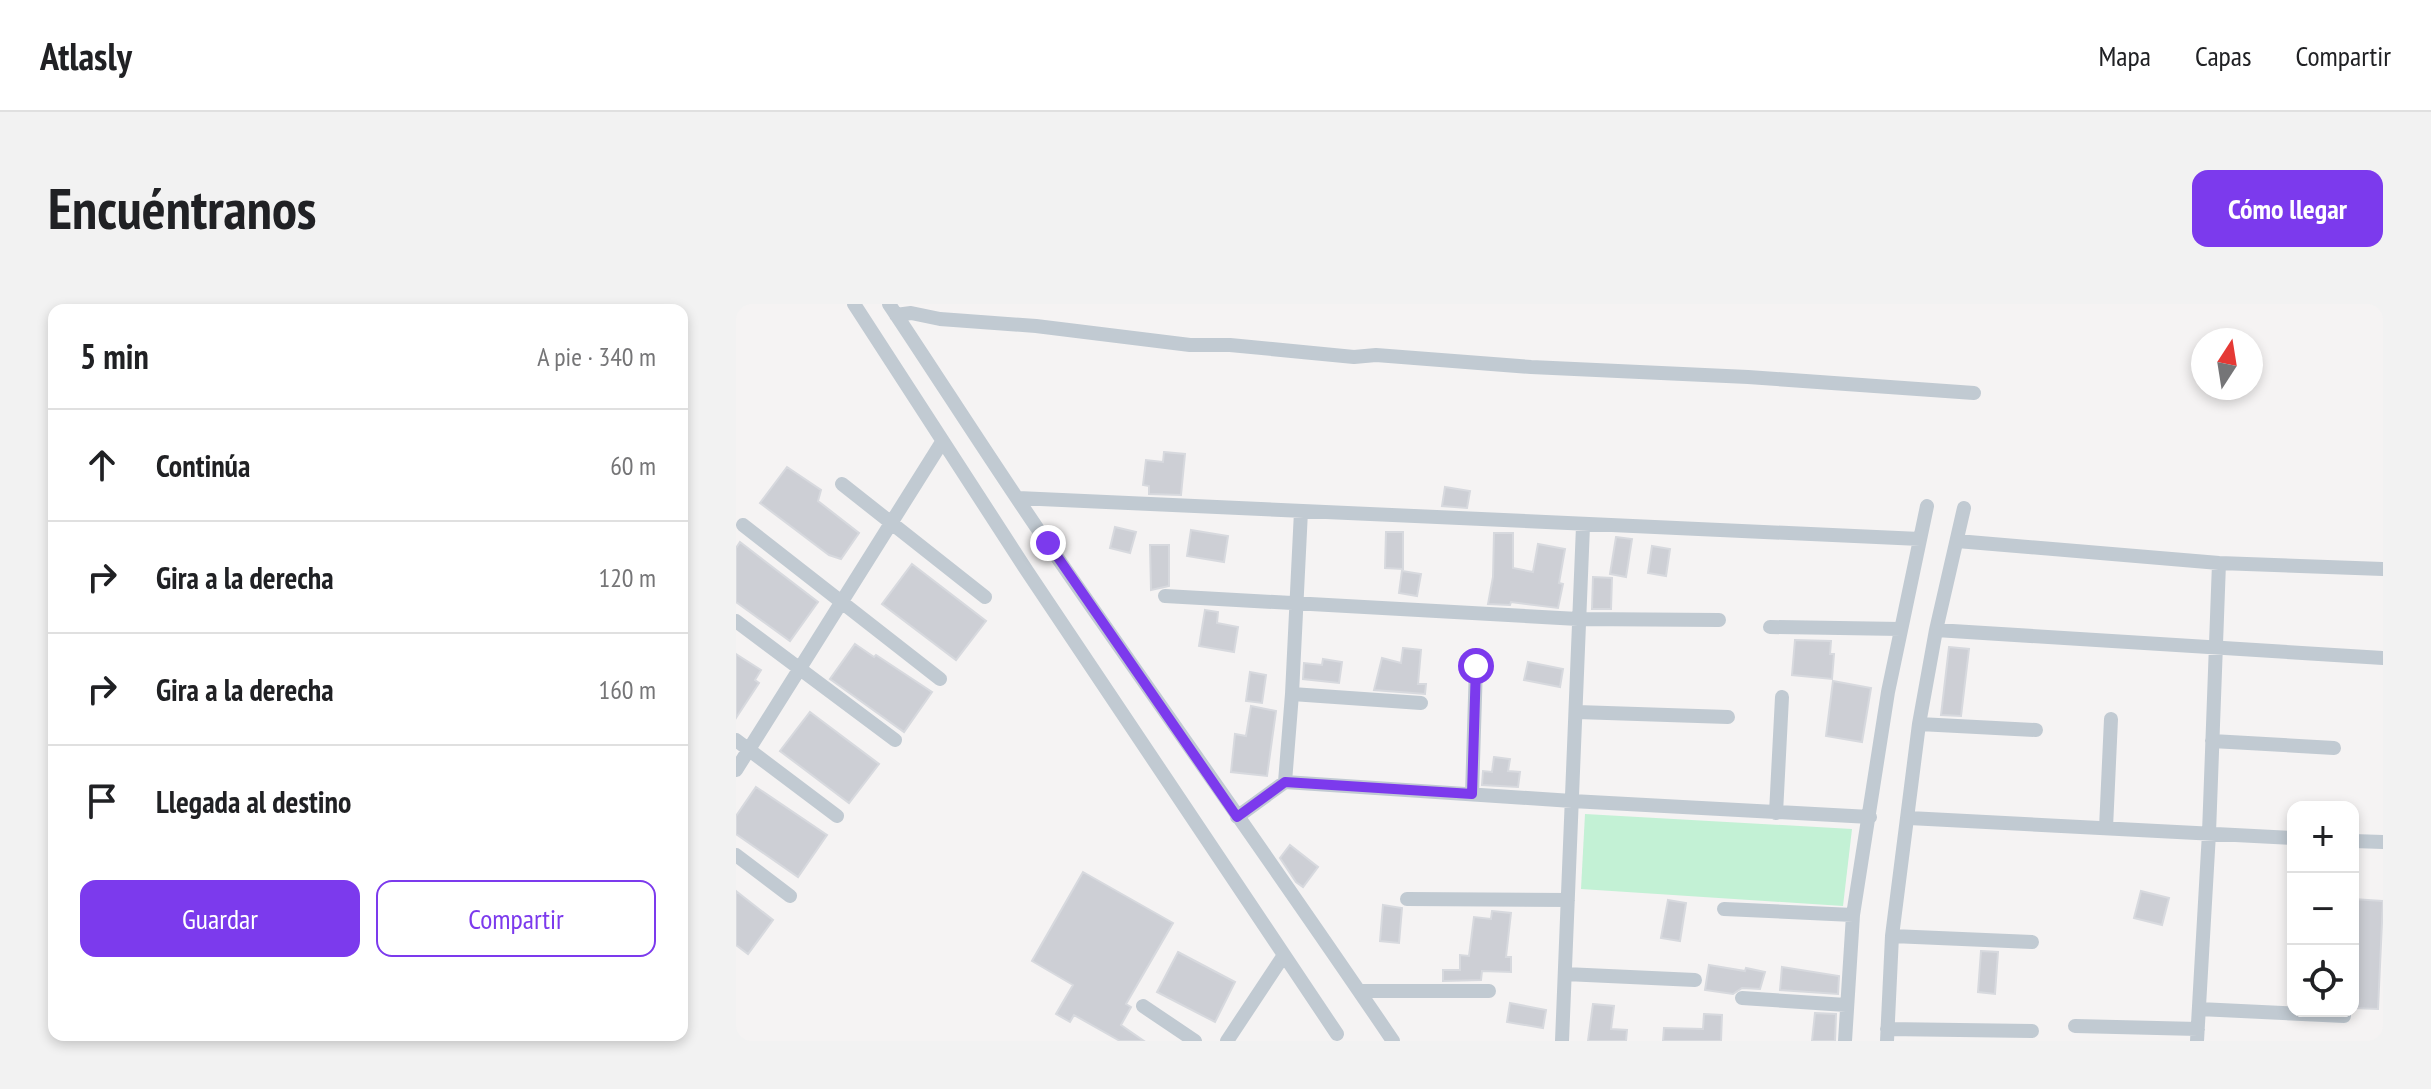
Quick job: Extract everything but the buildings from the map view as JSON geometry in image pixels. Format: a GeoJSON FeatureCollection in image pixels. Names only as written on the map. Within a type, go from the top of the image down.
{"type":"FeatureCollection","features":[{"type":"Feature","properties":{"kind":"street"},"geometry":{"type":"LineString","coordinates":[[854,304],[942,442],[1337,1034]]}},
{"type":"Feature","properties":{"kind":"street"},"geometry":{"type":"LineString","coordinates":[[893,309],[940,319],[1036,326],[1190,345],[1230,345],[1354,357],[1376,355],[1974,393]]}},
{"type":"Feature","properties":{"kind":"street"},"geometry":{"type":"LineString","coordinates":[[893,309],[1018,498],[1393,1041]]}},
{"type":"Feature","properties":{"kind":"street"},"geometry":{"type":"LineString","coordinates":[[736,770],[942,442]]}},
{"type":"Feature","properties":{"kind":"street"},"geometry":{"type":"LineString","coordinates":[[842,484],[985,597]]}},
{"type":"Feature","properties":{"kind":"street"},"geometry":{"type":"LineString","coordinates":[[1018,498],[1920,539]]}},
{"type":"Feature","properties":{"kind":"street"},"geometry":{"type":"LineString","coordinates":[[1845,1041],[1853,915],[1888,692],[1927,506]]}},
{"type":"Feature","properties":{"kind":"street"},"geometry":{"type":"LineString","coordinates":[[1964,508],[1936,630],[1919,724],[1892,936],[1887,1035],[2032,1031]]}},
{"type":"Feature","properties":{"kind":"street"},"geometry":{"type":"LineString","coordinates":[[1285,782],[1301,511]]}},
{"type":"Feature","properties":{"kind":"street"},"geometry":{"type":"LineString","coordinates":[[743,525],[940,679]]}},
{"type":"Feature","properties":{"kind":"street"},"geometry":{"type":"LineString","coordinates":[[1562,1041],[1583,526]]}},
{"type":"Feature","properties":{"kind":"street"},"geometry":{"type":"LineString","coordinates":[[1957,541],[2219,563],[2383,569]]}},
{"type":"Feature","properties":{"kind":"street"},"geometry":{"type":"LineString","coordinates":[[2075,1026],[2197,1035],[2209,833],[2219,563]]}},
{"type":"Feature","properties":{"kind":"street"},"geometry":{"type":"LineString","coordinates":[[1165,596],[1578,619],[1719,620]]}},
{"type":"Feature","properties":{"kind":"street"},"geometry":{"type":"LineString","coordinates":[[736,621],[895,740]]}},
{"type":"Feature","properties":{"kind":"street"},"geometry":{"type":"LineString","coordinates":[[1770,627],[1901,629]]}},
{"type":"Feature","properties":{"kind":"street"},"geometry":{"type":"LineString","coordinates":[[1936,630],[2383,658]]}},
{"type":"Feature","properties":{"kind":"street"},"geometry":{"type":"LineString","coordinates":[[1472,794],[1476,666]]}},
{"type":"Feature","properties":{"kind":"street"},"geometry":{"type":"LineString","coordinates":[[1292,694],[1421,703]]}},
{"type":"Feature","properties":{"kind":"street"},"geometry":{"type":"LineString","coordinates":[[1776,813],[1782,697]]}},
{"type":"Feature","properties":{"kind":"street"},"geometry":{"type":"LineString","coordinates":[[1577,712],[1728,717]]}},
{"type":"Feature","properties":{"kind":"street"},"geometry":{"type":"LineString","coordinates":[[2106,828],[2111,719]]}},
{"type":"Feature","properties":{"kind":"street"},"geometry":{"type":"LineString","coordinates":[[1919,724],[2036,730]]}},
{"type":"Feature","properties":{"kind":"street"},"geometry":{"type":"LineString","coordinates":[[736,740],[837,816]]}},
{"type":"Feature","properties":{"kind":"street"},"geometry":{"type":"LineString","coordinates":[[2212,741],[2334,748]]}},
{"type":"Feature","properties":{"kind":"street"},"geometry":{"type":"LineString","coordinates":[[1237,817],[1285,782],[1870,817]]}},
{"type":"Feature","properties":{"kind":"street"},"geometry":{"type":"LineString","coordinates":[[1909,818],[2287,838]]}},
{"type":"Feature","properties":{"kind":"street"},"geometry":{"type":"LineString","coordinates":[[2359,841],[2383,842]]}},
{"type":"Feature","properties":{"kind":"street"},"geometry":{"type":"LineString","coordinates":[[736,855],[790,896]]}},
{"type":"Feature","properties":{"kind":"street"},"geometry":{"type":"LineString","coordinates":[[1407,899],[1568,900]]}},
{"type":"Feature","properties":{"kind":"street"},"geometry":{"type":"LineString","coordinates":[[1724,909],[1853,915]]}},
{"type":"Feature","properties":{"kind":"street"},"geometry":{"type":"LineString","coordinates":[[1892,936],[2032,942]]}},
{"type":"Feature","properties":{"kind":"street"},"geometry":{"type":"LineString","coordinates":[[1227,1041],[1284,955]]}},
{"type":"Feature","properties":{"kind":"street"},"geometry":{"type":"LineString","coordinates":[[1565,974],[1695,980]]}},
{"type":"Feature","properties":{"kind":"street"},"geometry":{"type":"LineString","coordinates":[[1359,991],[1489,991]]}},
{"type":"Feature","properties":{"kind":"street"},"geometry":{"type":"LineString","coordinates":[[1742,998],[1846,1005]]}},
{"type":"Feature","properties":{"kind":"street"},"geometry":{"type":"LineString","coordinates":[[1143,1006],[1195,1041]]}},
{"type":"Feature","properties":{"kind":"street"},"geometry":{"type":"LineString","coordinates":[[2199,1009],[2287,1013]]}},
{"type":"Feature","properties":{"kind":"green space"},"geometry":{"type":"Polygon","coordinates":[[[1585,814],[1852,829],[1843,906],[1581,889],[1585,814]]]}},
{"type":"Feature","properties":{"kind":"route"},"geometry":{"type":"LineString","coordinates":[[1048,543],[1237,817],[1285,782],[1472,794],[1476,666]]}}]}
